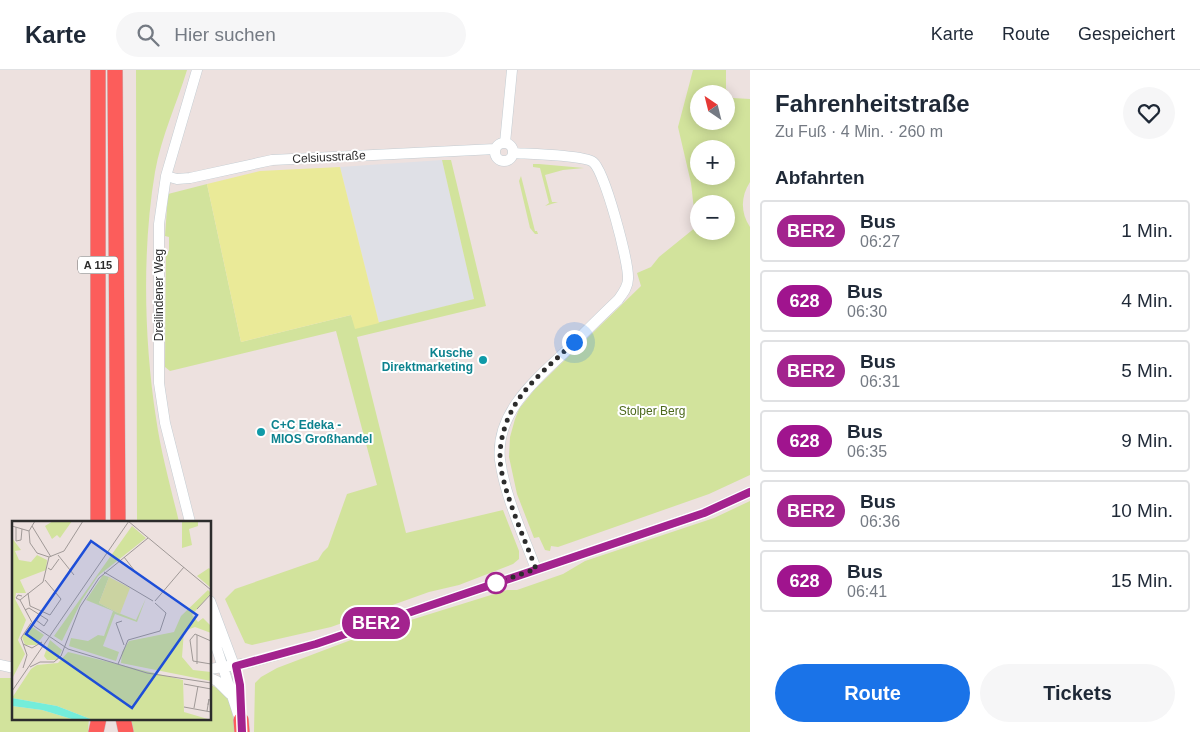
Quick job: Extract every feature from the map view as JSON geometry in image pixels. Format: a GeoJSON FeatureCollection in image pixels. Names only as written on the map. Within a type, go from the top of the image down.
{"type":"FeatureCollection","features":[{"type":"Feature","properties":{"kind":"highway","name":"A 115"},"geometry":{"type":"LineString","coordinates":[[98,70],[98,521]]}},
{"type":"Feature","properties":{"kind":"highway","name":"A 115"},"geometry":{"type":"LineString","coordinates":[[115,70],[118,521]]}},
{"type":"Feature","properties":{"kind":"highway"},"geometry":{"type":"LineString","coordinates":[[122,720],[126,732]]}},
{"type":"Feature","properties":{"kind":"street","name":"Dreilindener Weg"},"geometry":{"type":"LineString","coordinates":[[190,521],[165,423],[159,383],[159,224],[166,176],[197,70]]}},
{"type":"Feature","properties":{"kind":"street"},"geometry":{"type":"LineString","coordinates":[[505,143],[512,70]]}},
{"type":"Feature","properties":{"kind":"street"},"geometry":{"type":"LineString","coordinates":[[505,143],[512,148],[513,153],[507,160],[501,161],[495,155],[495,149],[499,144],[505,143]]}},
{"type":"Feature","properties":{"kind":"street","name":"Celsiusstraße"},"geometry":{"type":"LineString","coordinates":[[166,176],[177,179],[190,178],[272,160],[495,149]]}},
{"type":"Feature","properties":{"kind":"street"},"geometry":{"type":"LineString","coordinates":[[513,153],[585,159],[595,164],[604,182],[628,269],[627,286],[623,293],[526,389],[512,410],[507,422],[501,445],[502,466],[516,514],[536,569]]}},
{"type":"Feature","properties":{"kind":"street"},"geometry":{"type":"LineString","coordinates":[[211,669],[236,666],[316,644],[704,513],[750,492]]}},
{"type":"Feature","properties":{"kind":"street"},"geometry":{"type":"LineString","coordinates":[[211,606],[236,666],[240,685],[241,726]]}},
{"type":"Feature","properties":{"kind":"street"},"geometry":{"type":"LineString","coordinates":[[213,613],[215,638],[241,726]]}},
{"type":"Feature","properties":{"kind":"street"},"geometry":{"type":"LineString","coordinates":[[211,678],[217,681],[232,696]]}},
{"type":"Feature","properties":{"kind":"shaded area"},"geometry":{"type":"Polygon","coordinates":[[[442,160],[474,299],[379,323],[340,167],[442,160]]]}},
{"type":"Feature","properties":{"kind":"shaded area"},"geometry":{"type":"Polygon","coordinates":[[[340,167],[379,323],[355,329],[351,315],[241,342],[207,184],[260,171],[340,167]]]}},
{"type":"Feature","properties":{"kind":"green space"},"geometry":{"type":"Polygon","coordinates":[[[136,70],[187,70],[165,133],[155,172],[146,263],[147,326],[152,388],[166,470],[179,521],[137,521],[136,70]]]}},
{"type":"Feature","properties":{"kind":"green space","name":"Stolper Berg"},"geometry":{"type":"Polygon","coordinates":[[[693,70],[726,70],[726,85],[690,85],[690,130],[735,130],[735,98],[750,99],[750,182],[743,198],[743,210],[750,227],[750,475],[709,494],[558,547],[551,546],[550,551],[545,550],[539,537],[534,538],[517,494],[509,457],[510,437],[515,419],[519,409],[535,389],[641,286],[637,273],[651,267],[659,257],[690,232],[690,240],[735,240],[735,195],[692,195],[691,185],[735,185],[735,140],[690,140],[690,179],[678,127],[693,70]]]}},
{"type":"Feature","properties":{"kind":"green space"},"geometry":{"type":"Polygon","coordinates":[[[442,160],[451,160],[486,306],[357,337],[406,533],[503,510],[519,551],[519,559],[513,564],[459,585],[429,592],[331,627],[252,645],[245,643],[225,599],[235,589],[318,560],[328,547],[347,494],[377,485],[336,331],[170,371],[165,367],[166,253],[169,251],[169,237],[165,236],[168,194],[207,184],[241,342],[351,315],[356,328],[474,299],[442,160]]]}},
{"type":"Feature","properties":{"kind":"green space"},"geometry":{"type":"Polygon","coordinates":[[[533,164],[584,168],[563,170],[545,175],[552,202],[558,202],[545,206],[549,203],[540,168],[533,167],[533,164]]]}},
{"type":"Feature","properties":{"kind":"green space"},"geometry":{"type":"Polygon","coordinates":[[[521,176],[535,231],[538,234],[535,234],[530,228],[519,181],[521,176]]]}},
{"type":"Feature","properties":{"kind":"green space"},"geometry":{"type":"Polygon","coordinates":[[[750,501],[750,732],[254,732],[255,683],[261,677],[277,668],[372,632],[507,590],[517,590],[563,574],[585,561],[714,518],[750,501]]]}},
{"type":"Feature","properties":{"kind":"green space"},"geometry":{"type":"Polygon","coordinates":[[[0,678],[12,678],[12,720],[89,720],[88,732],[0,732],[0,678]]]}},
{"type":"Feature","properties":{"kind":"green space"},"geometry":{"type":"Polygon","coordinates":[[[211,685],[218,688],[227,698],[232,710],[236,732],[132,732],[131,720],[211,720],[211,685]]]}},
{"type":"Feature","properties":{"kind":"bus line","name":"BER2"},"geometry":{"type":"LineString","coordinates":[[242,732],[240,685],[236,666],[316,644],[704,513],[750,492]]}},
{"type":"Feature","properties":{"kind":"place","name":"Kusche Direktmarketing"},"geometry":{"type":"Point","coordinates":[483,360]}},
{"type":"Feature","properties":{"kind":"place","name":"C+C Edeka - MIOS Großhandel"},"geometry":{"type":"Point","coordinates":[261,432]}},
{"type":"Feature","properties":{"kind":"route"},"geometry":{"type":"LineString","coordinates":[[496,583],[536,569],[506,484],[500,458],[507,422],[512,410],[526,389],[574,342]]}}]}
